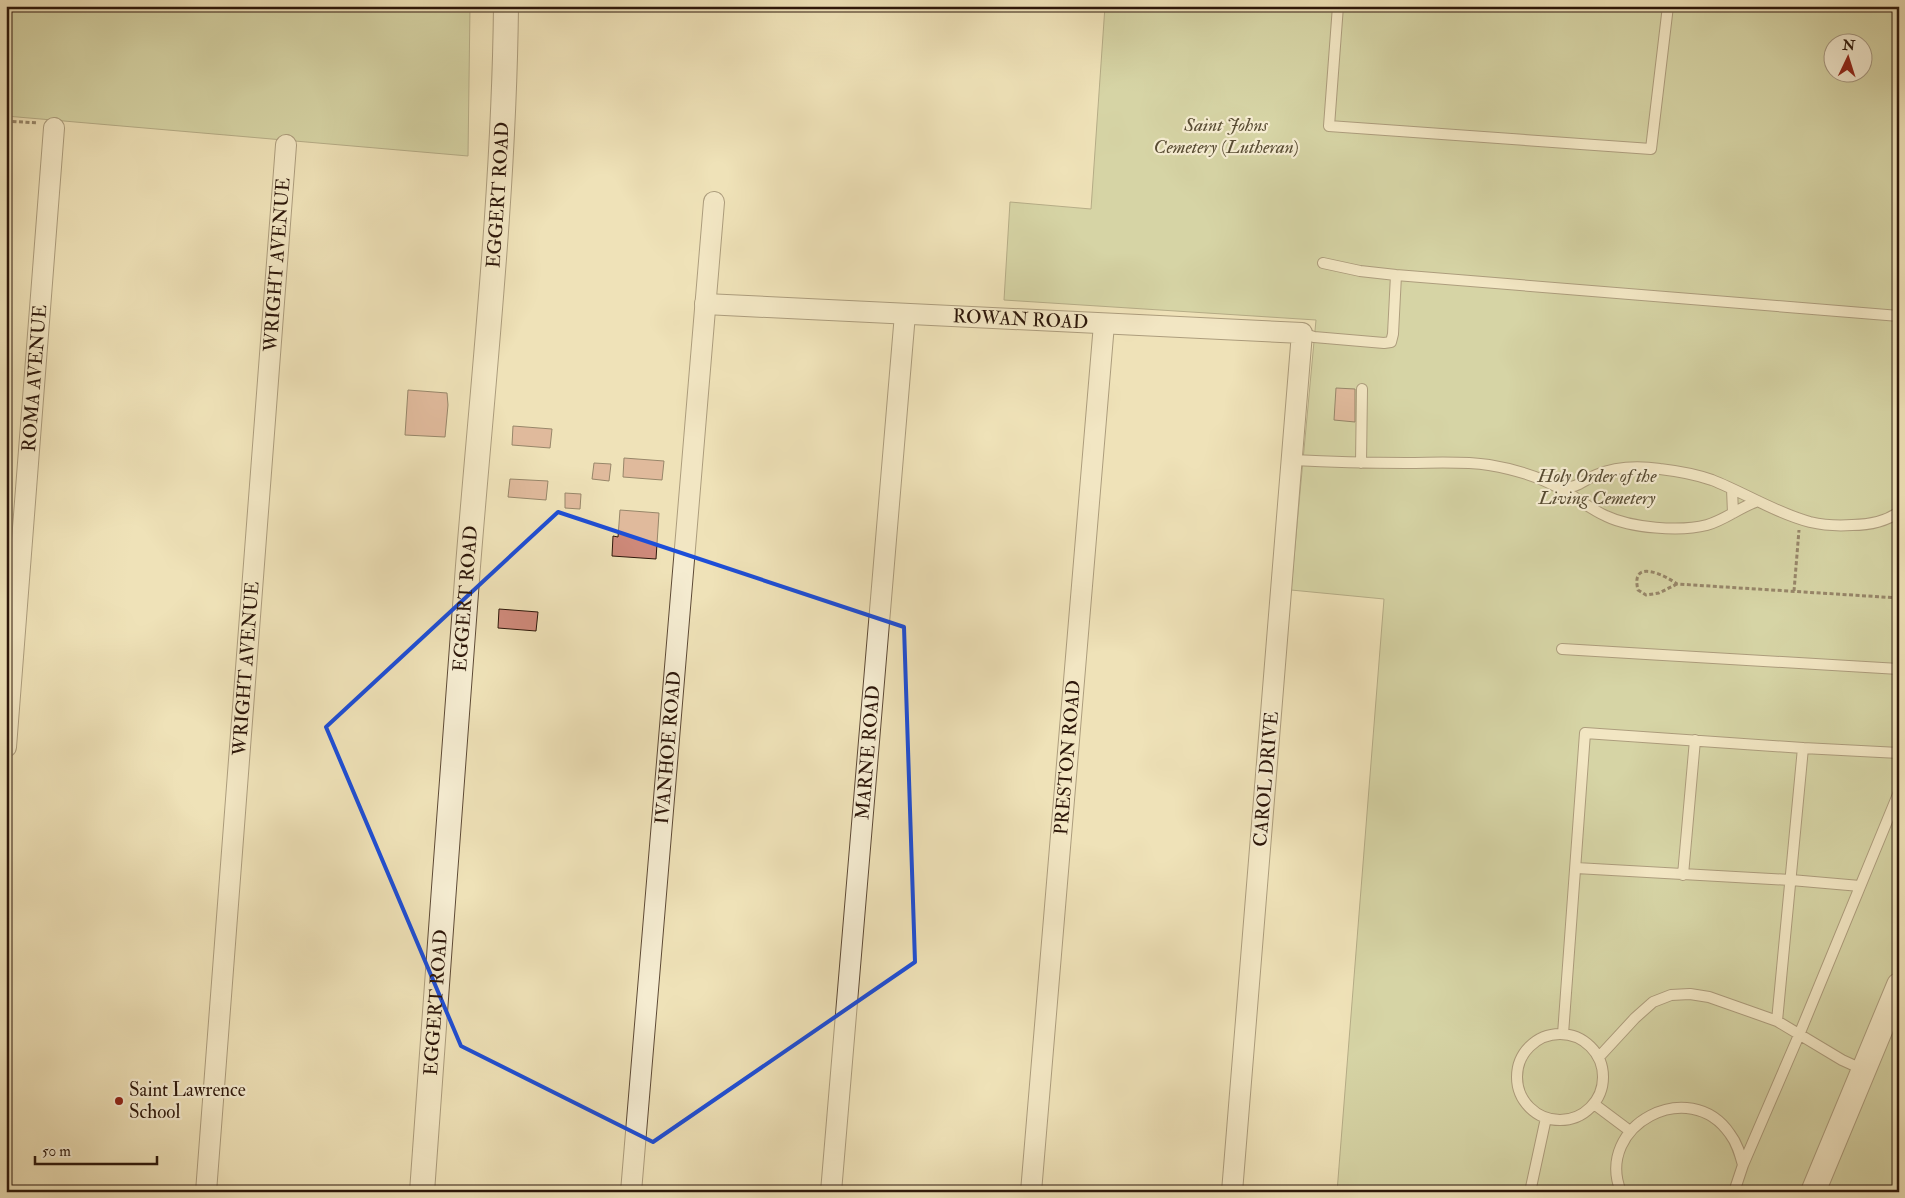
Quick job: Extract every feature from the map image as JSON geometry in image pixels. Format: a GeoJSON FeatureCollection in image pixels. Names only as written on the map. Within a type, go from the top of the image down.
{"type":"FeatureCollection","features":[{"type":"Feature","properties":{"kind":"street","name":"EGGERT ROAD"},"geometry":{"type":"LineString","coordinates":[[422,1192],[464,608],[499,190],[505,77],[506,6]]}},
{"type":"Feature","properties":{"kind":"street","name":"ROMA AVENUE"},"geometry":{"type":"LineString","coordinates":[[6,747],[54,128]]}},
{"type":"Feature","properties":{"kind":"street","name":"WRIGHT AVENUE"},"geometry":{"type":"LineString","coordinates":[[206,1192],[286,145]]}},
{"type":"Feature","properties":{"kind":"street","name":"IVANHOE ROAD"},"geometry":{"type":"LineString","coordinates":[[631,1192],[714,202]]}},
{"type":"Feature","properties":{"kind":"street","name":"ROWAN ROAD"},"geometry":{"type":"LineString","coordinates":[[705,304],[1302,333]]}},
{"type":"Feature","properties":{"kind":"street","name":"MARNE ROAD"},"geometry":{"type":"LineString","coordinates":[[831,1192],[905,314]]}},
{"type":"Feature","properties":{"kind":"street","name":"PRESTON ROAD"},"geometry":{"type":"LineString","coordinates":[[1032,1192],[1104,324]]}},
{"type":"Feature","properties":{"kind":"street","name":"CAROL DRIVE"},"geometry":{"type":"LineString","coordinates":[[1232,1192],[1302,333]]}},
{"type":"Feature","properties":{"kind":"street"},"geometry":{"type":"LineString","coordinates":[[1813,1192],[1899,985]]}},
{"type":"Feature","properties":{"kind":"lane"},"geometry":{"type":"LineString","coordinates":[[1338,6],[1328,126],[1651,149],[1668,6]]}},
{"type":"Feature","properties":{"kind":"lane"},"geometry":{"type":"LineString","coordinates":[[1323,263],[1360,271],[1396,275],[1899,316]]}},
{"type":"Feature","properties":{"kind":"lane"},"geometry":{"type":"LineString","coordinates":[[1302,333],[1314,337],[1391,342],[1396,275]]}},
{"type":"Feature","properties":{"kind":"lane"},"geometry":{"type":"LineString","coordinates":[[1361,463],[1362,390]]}},
{"type":"Feature","properties":{"kind":"lane"},"geometry":{"type":"LineString","coordinates":[[1292,460],[1361,463],[1482,464],[1518,472],[1560,488],[1613,519],[1658,527],[1705,526],[1718,522],[1744,506],[1758,501]]}},
{"type":"Feature","properties":{"kind":"lane"},"geometry":{"type":"LineString","coordinates":[[1560,488],[1573,487],[1587,482],[1594,476],[1616,468],[1657,468],[1691,474],[1711,480],[1802,520],[1837,525],[1862,525],[1882,521],[1899,512]]}},
{"type":"Feature","properties":{"kind":"lane"},"geometry":{"type":"LineString","coordinates":[[1587,482],[1585,491],[1587,505]]}},
{"type":"Feature","properties":{"kind":"lane"},"geometry":{"type":"LineString","coordinates":[[1732,489],[1733,513]]}},
{"type":"Feature","properties":{"kind":"lane"},"geometry":{"type":"LineString","coordinates":[[1562,649],[1899,669]]}},
{"type":"Feature","properties":{"kind":"lane"},"geometry":{"type":"LineString","coordinates":[[1563,1034],[1585,733],[1899,753]]}},
{"type":"Feature","properties":{"kind":"lane"},"geometry":{"type":"LineString","coordinates":[[1683,875],[1695,740]]}},
{"type":"Feature","properties":{"kind":"lane"},"geometry":{"type":"LineString","coordinates":[[1777,1021],[1803,748]]}},
{"type":"Feature","properties":{"kind":"lane"},"geometry":{"type":"LineString","coordinates":[[1734,1192],[1743,1165],[1899,792]]}},
{"type":"Feature","properties":{"kind":"lane"},"geometry":{"type":"LineString","coordinates":[[1576,868],[1791,880],[1860,886]]}},
{"type":"Feature","properties":{"kind":"lane"},"geometry":{"type":"LineString","coordinates":[[1599,1057],[1635,1018],[1653,1002],[1671,995],[1690,994],[1709,997],[1777,1021],[1842,1060],[1864,1070]]}},
{"type":"Feature","properties":{"kind":"lane"},"geometry":{"type":"LineString","coordinates":[[1563,1034],[1574,1036],[1593,1048],[1602,1066],[1603,1086],[1594,1104],[1581,1115],[1564,1120],[1546,1118],[1531,1109],[1520,1095],[1516,1078],[1520,1060],[1530,1045],[1545,1036],[1563,1034]]}},
{"type":"Feature","properties":{"kind":"lane"},"geometry":{"type":"LineString","coordinates":[[1594,1104],[1630,1131]]}},
{"type":"Feature","properties":{"kind":"lane"},"geometry":{"type":"LineString","coordinates":[[1621,1192],[1616,1166],[1620,1148],[1630,1131],[1642,1120],[1672,1108],[1688,1108],[1704,1112],[1718,1121],[1729,1132],[1737,1146],[1743,1165]]}},
{"type":"Feature","properties":{"kind":"lane"},"geometry":{"type":"LineString","coordinates":[[1530,1192],[1546,1118]]}},
{"type":"Feature","properties":{"kind":"path"},"geometry":{"type":"LineString","coordinates":[[6,121],[54,124],[54,128]]}},
{"type":"Feature","properties":{"kind":"path"},"geometry":{"type":"LineString","coordinates":[[1794,591],[1799,528],[1802,520]]}},
{"type":"Feature","properties":{"kind":"path"},"geometry":{"type":"LineString","coordinates":[[1677,584],[1659,593],[1646,595],[1638,590],[1637,580],[1640,574],[1646,571],[1656,573],[1677,584],[1899,598]]}},
{"type":"Feature","properties":{"kind":"highlighted area"},"geometry":{"type":"Polygon","coordinates":[[[558,512],[904,627],[915,962],[653,1142],[461,1046],[326,727],[558,512]]]}},
{"type":"Feature","properties":{"kind":"green space"},"geometry":{"type":"Polygon","coordinates":[[[6,6],[470,6],[468,156],[6,116],[6,6]]]}},
{"type":"Feature","properties":{"kind":"green space"},"geometry":{"type":"Polygon","coordinates":[[[1105,6],[1899,6],[1899,1192],[1337,1192],[1384,599],[1291,590],[1316,320],[1004,300],[1010,202],[1091,209],[1105,6]]]}},
{"type":"Feature","properties":{"kind":"building"},"geometry":{"type":"Polygon","coordinates":[[[1336,388],[1355,389],[1355,422],[1334,420],[1336,388]]]}},
{"type":"Feature","properties":{"kind":"building"},"geometry":{"type":"Polygon","coordinates":[[[408,390],[447,393],[448,405],[445,437],[405,435],[408,390]]]}},
{"type":"Feature","properties":{"kind":"building"},"geometry":{"type":"Polygon","coordinates":[[[513,426],[552,429],[550,448],[512,445],[513,426]]]}},
{"type":"Feature","properties":{"kind":"building"},"geometry":{"type":"Polygon","coordinates":[[[624,458],[664,461],[662,480],[623,477],[624,458]]]}},
{"type":"Feature","properties":{"kind":"building"},"geometry":{"type":"Polygon","coordinates":[[[594,463],[611,464],[609,481],[592,479],[594,463]]]}},
{"type":"Feature","properties":{"kind":"building"},"geometry":{"type":"Polygon","coordinates":[[[510,479],[548,481],[546,500],[508,497],[510,479]]]}},
{"type":"Feature","properties":{"kind":"building"},"geometry":{"type":"Polygon","coordinates":[[[565,493],[581,494],[580,509],[565,508],[565,493]]]}},
{"type":"Feature","properties":{"kind":"building"},"geometry":{"type":"Polygon","coordinates":[[[620,510],[659,513],[656,559],[612,556],[613,536],[618,537],[620,510]]]}},
{"type":"Feature","properties":{"kind":"building"},"geometry":{"type":"Polygon","coordinates":[[[499,609],[538,612],[536,631],[498,628],[499,609]]]}},
{"type":"Feature","properties":{"kind":"place","name":"Saint Lawrence School"},"geometry":{"type":"Point","coordinates":[119,1101]}},
{"type":"Feature","properties":{"kind":"park label","name":"Saint Johns Cemetery (Lutheran)"},"geometry":{"type":"Point","coordinates":[1226,136]}},
{"type":"Feature","properties":{"kind":"park label","name":"Holy Order of the Living Cemetery"},"geometry":{"type":"Point","coordinates":[1597,487]}}]}
